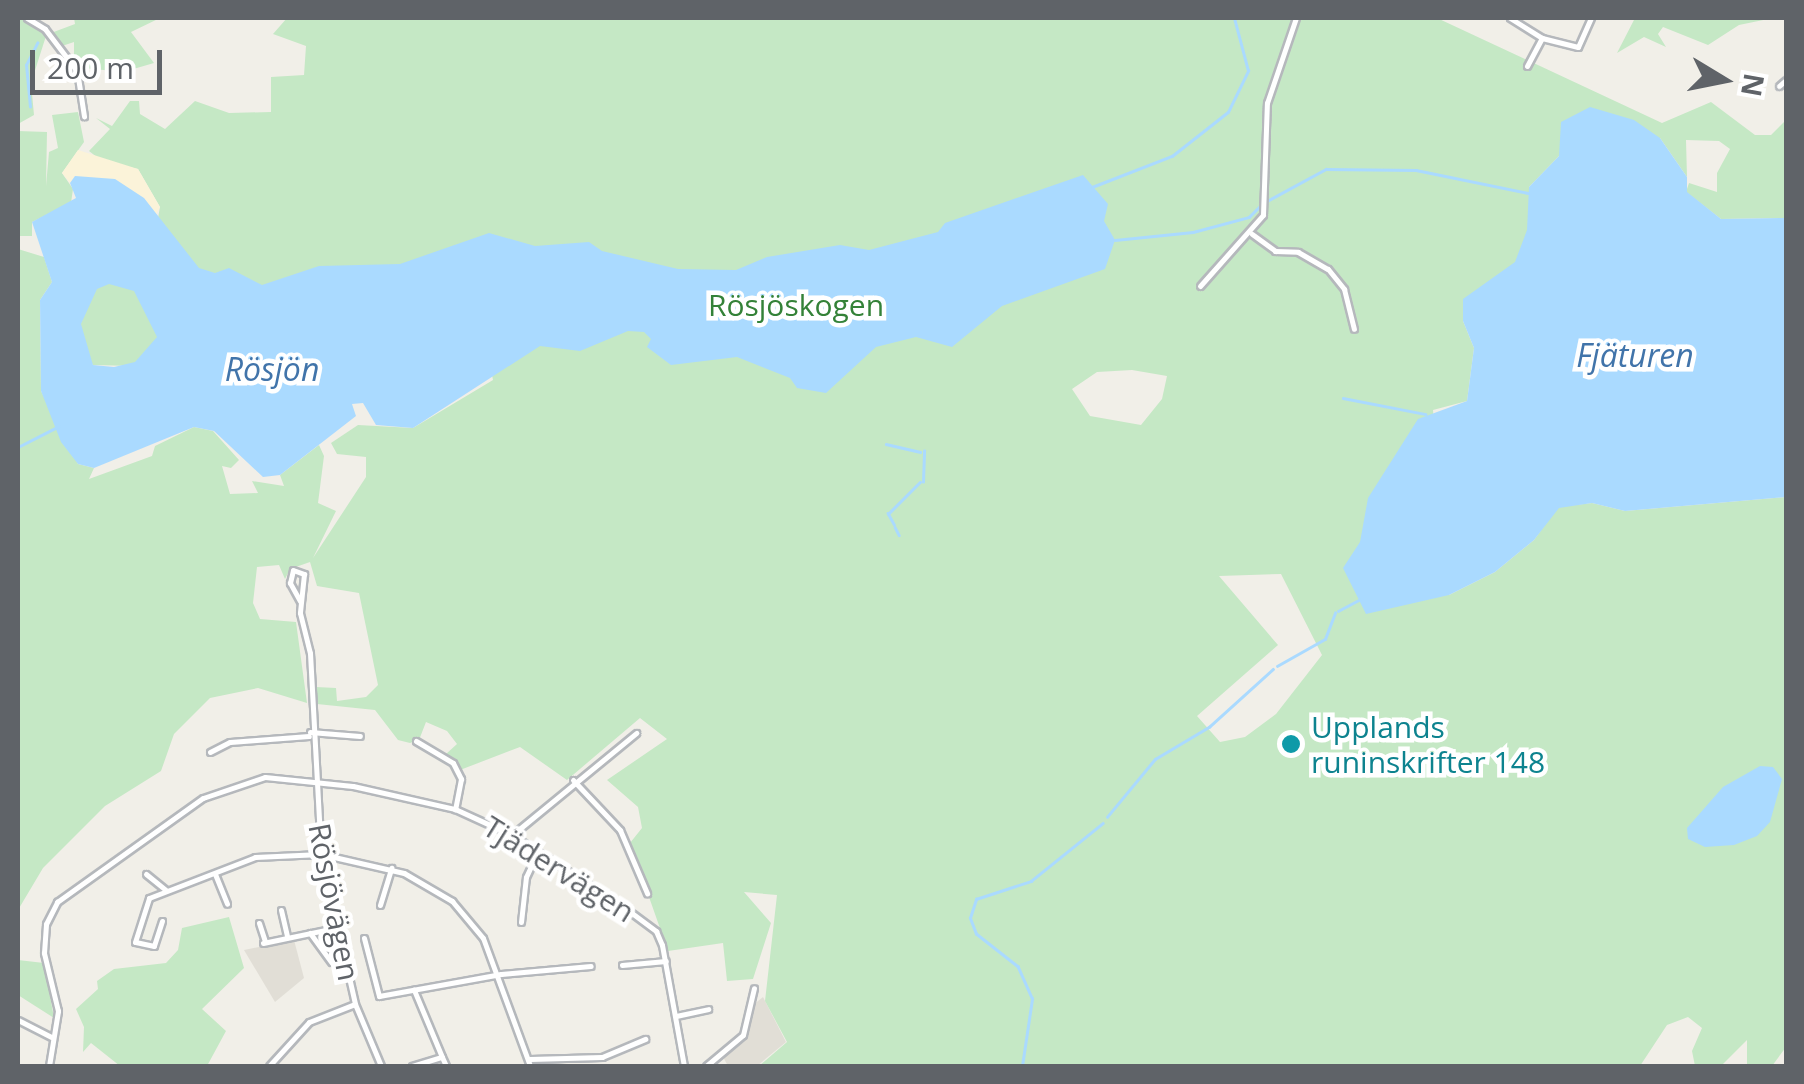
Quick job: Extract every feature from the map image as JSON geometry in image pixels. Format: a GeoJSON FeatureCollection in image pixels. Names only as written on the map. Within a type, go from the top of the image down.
{"type":"FeatureCollection","features":[{"type":"Feature","properties":{"kind":"street"},"geometry":{"type":"LineString","coordinates":[[27,18],[45,29],[78,71],[84,116]]}},
{"type":"Feature","properties":{"kind":"street"},"geometry":{"type":"LineString","coordinates":[[1200,286],[1252,234],[1264,210],[1267,104],[1296,18]]}},
{"type":"Feature","properties":{"kind":"street"},"geometry":{"type":"LineString","coordinates":[[1510,18],[1542,38],[1578,48],[1590,18]]}},
{"type":"Feature","properties":{"kind":"street"},"geometry":{"type":"LineString","coordinates":[[1528,66],[1542,38]]}},
{"type":"Feature","properties":{"kind":"street"},"geometry":{"type":"LineString","coordinates":[[1779,86],[1786,80]]}},
{"type":"Feature","properties":{"kind":"street"},"geometry":{"type":"LineString","coordinates":[[1252,234],[1275,251],[1298,252],[1328,269],[1344,289],[1354,329]]}},
{"type":"Feature","properties":{"kind":"street","name":"Rösjövägen"},"geometry":{"type":"LineString","coordinates":[[300,601],[304,574],[294,570],[290,583],[300,601],[310,653],[312,779],[321,854],[355,1004],[381,1066]]}},
{"type":"Feature","properties":{"kind":"street"},"geometry":{"type":"LineString","coordinates":[[210,752],[230,742],[310,734],[360,736]]}},
{"type":"Feature","properties":{"kind":"street"},"geometry":{"type":"LineString","coordinates":[[512,836],[573,780],[636,734]]}},
{"type":"Feature","properties":{"kind":"street"},"geometry":{"type":"LineString","coordinates":[[416,741],[454,763],[461,779],[454,808]]}},
{"type":"Feature","properties":{"kind":"street","name":"Tjädervägen"},"geometry":{"type":"LineString","coordinates":[[49,1066],[58,1011],[44,953],[57,902],[203,798],[265,776],[312,779],[454,808],[512,836],[656,932],[666,961],[684,1066]]}},
{"type":"Feature","properties":{"kind":"street"},"geometry":{"type":"LineString","coordinates":[[573,780],[620,830],[647,893]]}},
{"type":"Feature","properties":{"kind":"street"},"geometry":{"type":"LineString","coordinates":[[521,922],[526,877],[537,852]]}},
{"type":"Feature","properties":{"kind":"street"},"geometry":{"type":"LineString","coordinates":[[162,922],[154,946],[135,942],[149,898],[255,858],[321,854],[391,868],[428,883],[468,917],[496,975],[530,1063],[602,1057],[645,1039]]}},
{"type":"Feature","properties":{"kind":"street"},"geometry":{"type":"LineString","coordinates":[[380,905],[391,868]]}},
{"type":"Feature","properties":{"kind":"street"},"geometry":{"type":"LineString","coordinates":[[146,874],[166,890]]}},
{"type":"Feature","properties":{"kind":"street"},"geometry":{"type":"LineString","coordinates":[[215,874],[228,904]]}},
{"type":"Feature","properties":{"kind":"street"},"geometry":{"type":"LineString","coordinates":[[281,910],[287,937]]}},
{"type":"Feature","properties":{"kind":"street"},"geometry":{"type":"LineString","coordinates":[[259,922],[264,942],[335,928]]}},
{"type":"Feature","properties":{"kind":"street"},"geometry":{"type":"LineString","coordinates":[[310,932],[331,962]]}},
{"type":"Feature","properties":{"kind":"street"},"geometry":{"type":"LineString","coordinates":[[364,938],[379,996],[496,975],[592,966]]}},
{"type":"Feature","properties":{"kind":"street","name":"Tjädervägen"},"geometry":{"type":"LineString","coordinates":[[622,965],[666,961]]}},
{"type":"Feature","properties":{"kind":"street"},"geometry":{"type":"LineString","coordinates":[[706,1066],[743,1035],[754,988]]}},
{"type":"Feature","properties":{"kind":"street"},"geometry":{"type":"LineString","coordinates":[[414,990],[446,1066]]}},
{"type":"Feature","properties":{"kind":"street"},"geometry":{"type":"LineString","coordinates":[[269,1066],[309,1022],[355,1004]]}},
{"type":"Feature","properties":{"kind":"street"},"geometry":{"type":"LineString","coordinates":[[676,1016],[708,1009]]}},
{"type":"Feature","properties":{"kind":"street"},"geometry":{"type":"LineString","coordinates":[[18,1020],[54,1040]]}},
{"type":"Feature","properties":{"kind":"street"},"geometry":{"type":"LineString","coordinates":[[412,1066],[442,1056]]}},
{"type":"Feature","properties":{"kind":"shaded area"},"geometry":{"type":"Polygon","coordinates":[[[294,940],[304,978],[275,1002],[244,950],[294,940]]]}},
{"type":"Feature","properties":{"kind":"shaded area"},"geometry":{"type":"Polygon","coordinates":[[[763,997],[786,1042],[757,1066],[728,1066],[723,1057],[747,1038],[753,1005],[763,997]]]}},
{"type":"Feature","properties":{"kind":"green space"},"geometry":{"type":"Polygon","coordinates":[[[27,18],[46,36],[31,83],[34,115],[18,124],[18,19],[27,18]]]}},
{"type":"Feature","properties":{"kind":"green space"},"geometry":{"type":"Polygon","coordinates":[[[74,18],[160,18],[131,32],[154,63],[123,72],[84,68],[74,61],[74,42],[62,46],[51,33],[75,24],[74,18]]]}},
{"type":"Feature","properties":{"kind":"green space","name":"Rösjöskogen"},"geometry":{"type":"Polygon","coordinates":[[[287,18],[1437,18],[1662,123],[1711,102],[1755,135],[1771,135],[1786,120],[1786,218],[1721,219],[1686,192],[1689,183],[1717,192],[1717,173],[1730,149],[1719,141],[1686,140],[1687,177],[1660,138],[1559,156],[1529,187],[1531,250],[1463,321],[1474,348],[1467,401],[1433,410],[1449,595],[1495,572],[1534,540],[1558,507],[1592,503],[1625,511],[1786,497],[1786,1047],[1772,1066],[1747,1066],[1747,1040],[1721,1066],[1695,1066],[1692,1051],[1702,1028],[1688,1017],[1667,1025],[1640,1066],[759,1066],[787,1042],[765,1001],[777,895],[744,892],[771,923],[753,979],[727,981],[723,943],[668,951],[630,843],[642,828],[638,807],[607,780],[667,739],[640,718],[567,780],[520,747],[460,770],[446,754],[457,744],[447,731],[426,722],[419,740],[410,743],[398,740],[375,710],[317,704],[316,687],[336,688],[337,701],[366,697],[378,685],[359,593],[317,586],[310,562],[290,569],[285,579],[279,565],[257,567],[253,603],[260,619],[296,622],[307,703],[258,688],[210,698],[174,734],[161,771],[105,806],[43,868],[18,910],[18,249],[44,257],[52,282],[40,300],[41,391],[78,464],[94,468],[89,479],[152,456],[155,446],[194,427],[213,431],[239,460],[231,468],[222,466],[230,494],[258,493],[252,481],[284,486],[280,475],[319,445],[324,456],[318,503],[336,511],[313,558],[366,477],[366,457],[337,454],[331,443],[358,425],[413,428],[493,380],[492,375],[93,365],[64,320],[158,218],[160,207],[138,169],[102,161],[89,151],[110,129],[96,118],[112,126],[130,101],[139,101],[140,114],[165,129],[195,101],[229,113],[271,112],[271,77],[304,75],[306,46],[273,34],[287,18]],[[1132,370],[1097,372],[1072,389],[1090,416],[1141,425],[1162,399],[1167,376],[1132,370]],[[1281,574],[1219,576],[1278,645],[1197,716],[1220,742],[1245,737],[1276,714],[1322,655],[1281,574]]]}},
{"type":"Feature","properties":{"kind":"green space"},"geometry":{"type":"Polygon","coordinates":[[[1635,18],[1773,18],[1739,25],[1708,45],[1663,27],[1658,34],[1666,47],[1644,37],[1617,53],[1635,18]]]}},
{"type":"Feature","properties":{"kind":"green space"},"geometry":{"type":"Polygon","coordinates":[[[78,112],[84,142],[62,173],[73,189],[71,203],[32,222],[32,236],[18,236],[18,131],[47,132],[46,186],[49,152],[58,148],[52,115],[78,112]]]}},
{"type":"Feature","properties":{"kind":"green space"},"geometry":{"type":"Polygon","coordinates":[[[229,917],[244,968],[202,1009],[226,1031],[207,1066],[120,1066],[91,1043],[83,1052],[84,1027],[76,1009],[98,989],[97,981],[114,969],[166,963],[178,950],[182,928],[229,917]]]}},
{"type":"Feature","properties":{"kind":"green space"},"geometry":{"type":"Polygon","coordinates":[[[18,960],[44,963],[54,1018],[18,995],[18,960]]]}},
{"type":"Feature","properties":{"kind":"sand"},"geometry":{"type":"Polygon","coordinates":[[[78,150],[138,169],[160,207],[156,215],[144,198],[75,176],[70,183],[62,173],[78,150]]]}},
{"type":"Feature","properties":{"kind":"water","name":"Fjäturen"},"geometry":{"type":"Polygon","coordinates":[[[1590,107],[1634,120],[1660,138],[1687,177],[1687,192],[1721,219],[1786,218],[1786,497],[1625,511],[1592,503],[1559,508],[1534,540],[1495,572],[1449,595],[1366,614],[1343,568],[1360,542],[1368,498],[1418,419],[1467,401],[1474,348],[1463,321],[1463,299],[1515,262],[1527,230],[1529,187],[1559,156],[1561,122],[1590,107]]]}},
{"type":"Feature","properties":{"kind":"water","name":"Rösjön"},"geometry":{"type":"Polygon","coordinates":[[[1083,175],[1108,204],[1104,221],[1115,240],[1105,269],[1002,306],[952,347],[916,337],[876,347],[826,393],[797,388],[790,378],[737,357],[671,365],[647,347],[651,339],[644,332],[628,331],[580,351],[540,346],[413,428],[376,425],[363,403],[352,404],[356,416],[280,475],[263,477],[214,431],[194,427],[94,468],[78,464],[61,442],[41,391],[40,300],[52,282],[32,222],[76,198],[70,183],[75,176],[115,179],[144,198],[199,268],[215,273],[229,268],[262,285],[319,266],[400,264],[489,233],[535,246],[589,242],[602,251],[678,269],[736,270],[767,257],[840,245],[869,250],[938,232],[945,223],[1083,175]],[[109,284],[97,289],[81,324],[93,365],[114,367],[135,362],[157,337],[134,291],[109,284]]]}},
{"type":"Feature","properties":{"kind":"water"},"geometry":{"type":"Polygon","coordinates":[[[1760,766],[1773,767],[1782,779],[1770,822],[1757,836],[1734,845],[1705,847],[1688,839],[1687,828],[1723,787],[1760,766]]]}},
{"type":"Feature","properties":{"kind":"waterway"},"geometry":{"type":"LineString","coordinates":[[1092,187],[1172,156],[1228,112],[1248,71],[1234,18]]}},
{"type":"Feature","properties":{"kind":"waterway"},"geometry":{"type":"LineString","coordinates":[[30,107],[26,65],[37,43]]}},
{"type":"Feature","properties":{"kind":"waterway"},"geometry":{"type":"LineString","coordinates":[[1267,201],[1326,169],[1416,170],[1528,193]]}},
{"type":"Feature","properties":{"kind":"waterway"},"geometry":{"type":"LineString","coordinates":[[1115,240],[1193,232],[1249,217],[1260,206]]}},
{"type":"Feature","properties":{"kind":"waterway"},"geometry":{"type":"LineString","coordinates":[[1343,398],[1425,414]]}},
{"type":"Feature","properties":{"kind":"waterway"},"geometry":{"type":"LineString","coordinates":[[18,447],[59,426]]}},
{"type":"Feature","properties":{"kind":"waterway"},"geometry":{"type":"LineString","coordinates":[[886,444],[920,452]]}},
{"type":"Feature","properties":{"kind":"waterway"},"geometry":{"type":"LineString","coordinates":[[923,482],[924,451]]}},
{"type":"Feature","properties":{"kind":"waterway"},"geometry":{"type":"LineString","coordinates":[[894,525],[888,514],[920,482]]}},
{"type":"Feature","properties":{"kind":"waterway"},"geometry":{"type":"LineString","coordinates":[[895,527],[899,535]]}},
{"type":"Feature","properties":{"kind":"waterway"},"geometry":{"type":"LineString","coordinates":[[1338,611],[1359,600]]}},
{"type":"Feature","properties":{"kind":"waterway"},"geometry":{"type":"LineString","coordinates":[[1277,666],[1325,639],[1335,613]]}},
{"type":"Feature","properties":{"kind":"waterway"},"geometry":{"type":"LineString","coordinates":[[1107,817],[1155,759],[1209,727],[1273,669]]}},
{"type":"Feature","properties":{"kind":"waterway"},"geometry":{"type":"LineString","coordinates":[[1022,1066],[1032,999],[1018,967],[976,934],[970,918],[976,899],[1031,881],[1103,823]]}},
{"type":"Feature","properties":{"kind":"place","name":"Upplands runinskrifter 148"},"geometry":{"type":"Point","coordinates":[1291,744]}}]}
